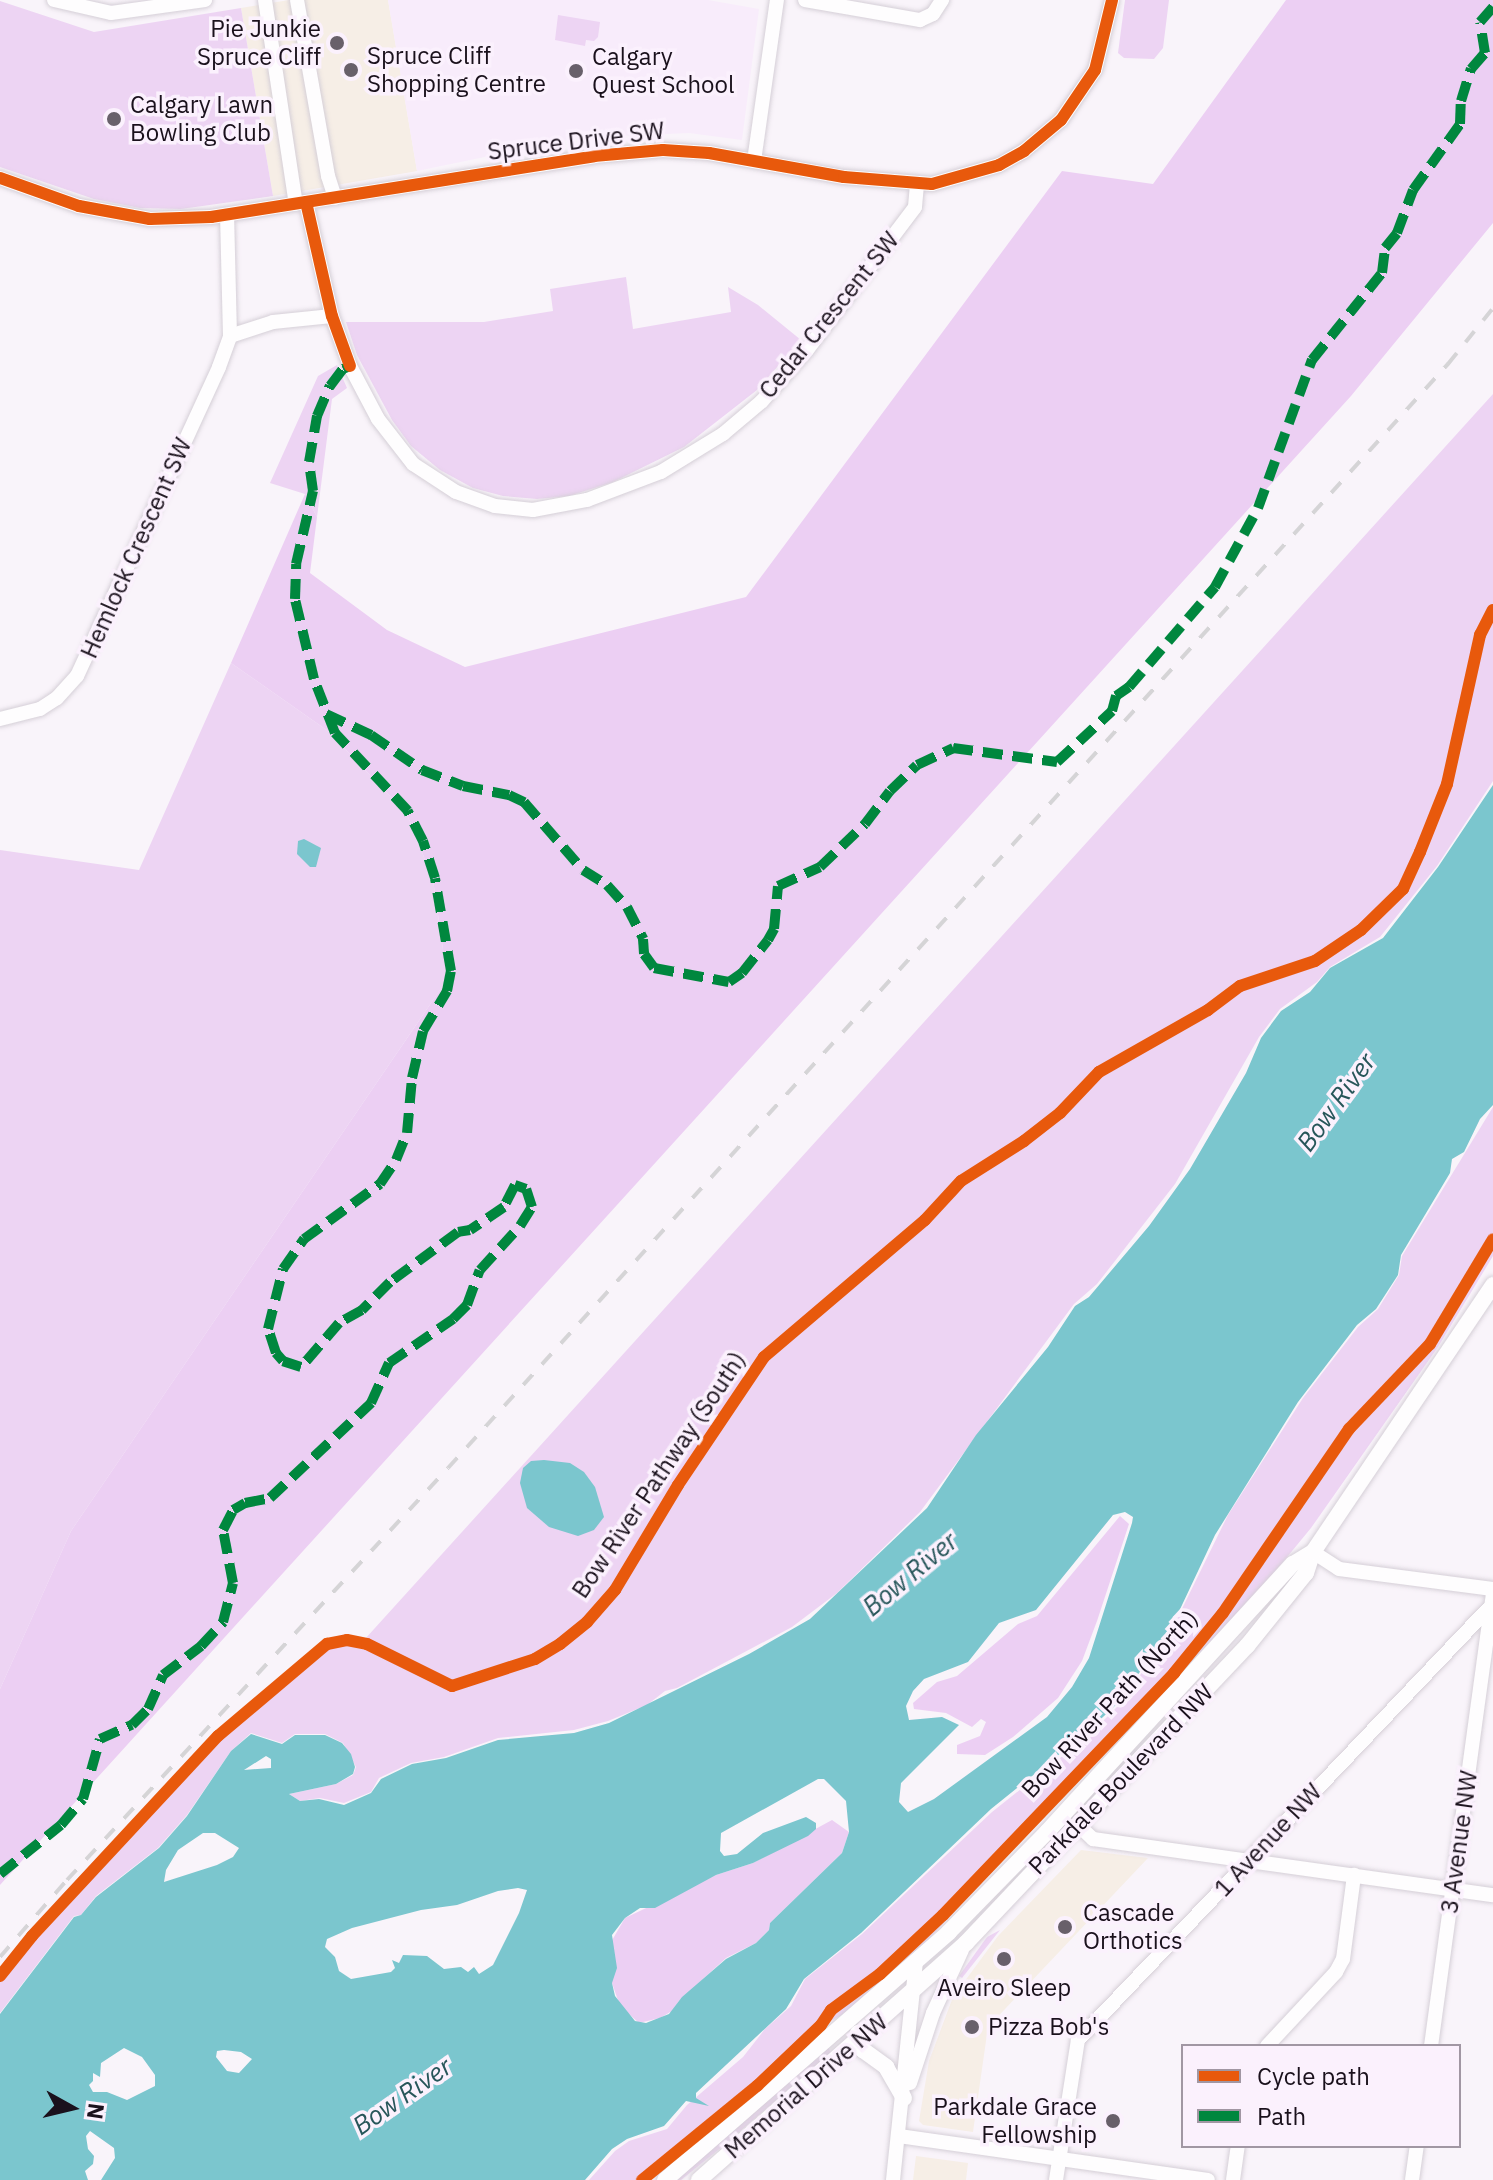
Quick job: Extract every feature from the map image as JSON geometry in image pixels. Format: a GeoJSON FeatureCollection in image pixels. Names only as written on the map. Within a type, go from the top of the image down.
{"type":"FeatureCollection","features":[{"type":"Feature","properties":{"kind":"main road","name":"Parkdale Boulevard NW"},"geometry":{"type":"LineString","coordinates":[[913,1993],[966,1943],[1273,1616],[1306,1573],[1313,1552],[1493,1285]]}},
{"type":"Feature","properties":{"kind":"main road","name":"Parkdale Boulevard NW"},"geometry":{"type":"LineString","coordinates":[[916,1962],[1047,1832],[1293,1564],[1313,1552]]}},
{"type":"Feature","properties":{"kind":"main road","name":"Memorial Drive NW"},"geometry":{"type":"LineString","coordinates":[[665,2180],[916,1962]]}},
{"type":"Feature","properties":{"kind":"main road","name":"Memorial Drive NW"},"geometry":{"type":"LineString","coordinates":[[699,2180],[913,1993]]}},
{"type":"Feature","properties":{"kind":"main road"},"geometry":{"type":"LineString","coordinates":[[863,2008],[859,2039],[872,2057],[886,2067],[904,2098]]}},
{"type":"Feature","properties":{"kind":"main road"},"geometry":{"type":"LineString","coordinates":[[834,2061],[872,2057]]}},
{"type":"Feature","properties":{"kind":"street"},"geometry":{"type":"LineString","coordinates":[[54,0],[87,5],[111,13],[205,0]]}},
{"type":"Feature","properties":{"kind":"street","name":"Cedar Crescent SW"},"geometry":{"type":"LineString","coordinates":[[265,0],[301,203],[332,316],[350,366],[378,419],[413,464],[456,492],[495,506],[556,508],[587,500],[674,465],[723,434],[762,401],[807,350],[915,207],[917,186]]}},
{"type":"Feature","properties":{"kind":"street"},"geometry":{"type":"LineString","coordinates":[[297,0],[328,176],[335,198]]}},
{"type":"Feature","properties":{"kind":"street"},"geometry":{"type":"LineString","coordinates":[[754,161],[777,0]]}},
{"type":"Feature","properties":{"kind":"street"},"geometry":{"type":"LineString","coordinates":[[805,0],[920,20],[933,14],[942,0]]}},
{"type":"Feature","properties":{"kind":"street","name":"Spruce Drive SW"},"geometry":{"type":"LineString","coordinates":[[0,178],[110,214],[150,219],[227,215],[634,151],[709,153],[917,186],[958,179],[999,165],[1024,151],[1053,128],[1083,92],[1095,70],[1112,0]]}},
{"type":"Feature","properties":{"kind":"street","name":"Hemlock Crescent SW"},"geometry":{"type":"LineString","coordinates":[[0,719],[40,709],[57,698],[77,676],[219,367],[230,336],[227,215]]}},
{"type":"Feature","properties":{"kind":"street"},"geometry":{"type":"LineString","coordinates":[[230,336],[273,322],[332,316]]}},
{"type":"Feature","properties":{"kind":"street"},"geometry":{"type":"LineString","coordinates":[[1313,1552],[1339,1569],[1493,1590]]}},
{"type":"Feature","properties":{"kind":"street","name":"3 Avenue NW"},"geometry":{"type":"LineString","coordinates":[[1431,2044],[1493,1590]]}},
{"type":"Feature","properties":{"kind":"street","name":"1 Avenue NW"},"geometry":{"type":"LineString","coordinates":[[1056,2180],[1078,2040],[1489,1608]]}},
{"type":"Feature","properties":{"kind":"street"},"geometry":{"type":"LineString","coordinates":[[1078,1825],[1093,1839],[1493,1895]]}},
{"type":"Feature","properties":{"kind":"street"},"geometry":{"type":"LineString","coordinates":[[1269,2044],[1336,1972],[1343,1959],[1354,1875]]}},
{"type":"Feature","properties":{"kind":"street"},"geometry":{"type":"LineString","coordinates":[[904,2098],[933,2013],[966,1943]]}},
{"type":"Feature","properties":{"kind":"street"},"geometry":{"type":"LineString","coordinates":[[893,2180],[916,1962]]}},
{"type":"Feature","properties":{"kind":"street"},"geometry":{"type":"LineString","coordinates":[[899,2136],[1208,2180]]}},
{"type":"Feature","properties":{"kind":"street"},"geometry":{"type":"LineString","coordinates":[[1233,2180],[1238,2148]]}},
{"type":"Feature","properties":{"kind":"street"},"geometry":{"type":"LineString","coordinates":[[1412,2180],[1417,2148]]}},
{"type":"Feature","properties":{"kind":"shaded area"},"geometry":{"type":"Polygon","coordinates":[[[289,0],[388,0],[417,171],[273,196],[241,8],[289,0]]]}},
{"type":"Feature","properties":{"kind":"shaded area","name":"Calgary Quest School"},"geometry":{"type":"Polygon","coordinates":[[[388,0],[708,0],[759,9],[742,140],[689,133],[577,138],[417,171],[388,0]]]}},
{"type":"Feature","properties":{"kind":"shaded area"},"geometry":{"type":"Polygon","coordinates":[[[1125,0],[1169,0],[1163,48],[1154,59],[1124,58],[1118,53],[1125,0]]]}},
{"type":"Feature","properties":{"kind":"shaded area"},"geometry":{"type":"Polygon","coordinates":[[[1286,0],[1493,0],[1493,223],[1351,396],[0,1885],[0,1689],[71,1531],[444,984],[446,970],[433,880],[407,814],[328,731],[231,663],[305,494],[317,517],[310,573],[387,630],[465,667],[746,597],[1062,171],[1153,184],[1286,0]]]}},
{"type":"Feature","properties":{"kind":"shaded area"},"geometry":{"type":"Polygon","coordinates":[[[0,1],[94,32],[241,8],[273,196],[181,209],[140,208],[94,199],[0,167],[0,1]]]}},
{"type":"Feature","properties":{"kind":"shaded area"},"geometry":{"type":"Polygon","coordinates":[[[558,15],[600,22],[598,37],[594,41],[586,40],[585,46],[555,40],[558,15]]]}},
{"type":"Feature","properties":{"kind":"shaded area"},"geometry":{"type":"Polygon","coordinates":[[[626,277],[633,329],[731,312],[728,287],[758,305],[801,340],[757,390],[684,447],[613,482],[569,496],[537,499],[503,496],[473,488],[440,470],[411,446],[392,420],[357,355],[346,322],[484,322],[553,311],[550,289],[626,277]]]}},
{"type":"Feature","properties":{"kind":"shaded area"},"geometry":{"type":"Polygon","coordinates":[[[337,365],[347,388],[332,399],[317,517],[305,494],[270,483],[318,376],[337,365]]]}},
{"type":"Feature","properties":{"kind":"shaded area"},"geometry":{"type":"Polygon","coordinates":[[[1493,394],[1493,781],[1437,866],[1380,937],[1330,967],[1317,982],[1280,1009],[1259,1037],[1175,1184],[1097,1284],[1074,1304],[920,1512],[837,1593],[792,1627],[677,1688],[665,1691],[647,1705],[608,1721],[574,1730],[498,1738],[444,1757],[411,1763],[379,1778],[371,1792],[344,1803],[320,1798],[300,1801],[289,1794],[336,1784],[353,1775],[356,1767],[343,1743],[325,1734],[295,1734],[282,1743],[251,1733],[231,1751],[187,1815],[158,1848],[96,1896],[81,1915],[74,1916],[0,2013],[0,1968],[58,1899],[213,1736],[326,1639],[346,1634],[365,1639],[1493,394]]]}},
{"type":"Feature","properties":{"kind":"shaded area"},"geometry":{"type":"Polygon","coordinates":[[[231,663],[328,731],[407,814],[433,880],[446,970],[444,984],[71,1531],[0,1689],[0,850],[139,870],[231,663]]]}},
{"type":"Feature","properties":{"kind":"shaded area"},"geometry":{"type":"Polygon","coordinates":[[[1493,1107],[1493,1256],[1438,1347],[1311,1528],[1264,1585],[925,1943],[842,2015],[825,2024],[743,2100],[639,2180],[589,2180],[615,2151],[629,2141],[667,2129],[687,2105],[743,2057],[765,2029],[791,2006],[805,1979],[862,1934],[992,1812],[1089,1735],[1122,1702],[1175,1623],[1228,1515],[1303,1398],[1358,1327],[1378,1309],[1399,1275],[1402,1256],[1493,1107]]]}},
{"type":"Feature","properties":{"kind":"shaded area"},"geometry":{"type":"Polygon","coordinates":[[[1120,1516],[1129,1524],[1097,1621],[1082,1661],[1058,1698],[1013,1737],[985,1755],[957,1754],[957,1745],[980,1736],[986,1722],[981,1719],[972,1727],[946,1713],[914,1709],[913,1703],[937,1682],[957,1676],[1018,1624],[1037,1616],[1120,1516]]]}},
{"type":"Feature","properties":{"kind":"shaded area"},"geometry":{"type":"Polygon","coordinates":[[[832,1820],[849,1832],[842,1853],[770,1923],[769,1930],[756,1943],[726,1958],[672,2011],[660,2018],[639,2023],[620,2006],[612,1983],[611,1942],[625,1918],[716,1875],[753,1863],[832,1820]]]}},
{"type":"Feature","properties":{"kind":"shaded area"},"geometry":{"type":"Polygon","coordinates":[[[1081,1850],[1148,1858],[988,2027],[973,2132],[923,2125],[919,2121],[929,2061],[953,1997],[998,1936],[1081,1850]]]}},
{"type":"Feature","properties":{"kind":"shaded area"},"geometry":{"type":"Polygon","coordinates":[[[1000,1930],[962,1978],[959,1976],[987,1937],[1000,1930]]]}},
{"type":"Feature","properties":{"kind":"shaded area"},"geometry":{"type":"Polygon","coordinates":[[[828,2046],[831,2053],[681,2180],[672,2180],[828,2046]]]}},
{"type":"Feature","properties":{"kind":"shaded area"},"geometry":{"type":"Polygon","coordinates":[[[916,2156],[968,2163],[966,2180],[913,2180],[916,2156]]]}},
{"type":"Feature","properties":{"kind":"water","name":"Bow River"},"geometry":{"type":"Polygon","coordinates":[[[1493,785],[1493,1105],[1480,1119],[1464,1152],[1452,1159],[1450,1173],[1401,1255],[1398,1275],[1376,1309],[1357,1325],[1298,1402],[1215,1535],[1174,1622],[1120,1701],[1087,1732],[991,1809],[861,1933],[804,1979],[786,2009],[696,2093],[696,2098],[709,2106],[686,2101],[664,2126],[627,2139],[612,2149],[585,2180],[101,2180],[115,2158],[114,2148],[90,2131],[86,2136],[88,2149],[94,2156],[93,2164],[85,2171],[88,2180],[0,2180],[0,2014],[74,1917],[81,1915],[96,1897],[159,1848],[187,1816],[231,1751],[251,1734],[282,1744],[295,1735],[325,1735],[342,1743],[351,1754],[355,1767],[353,1774],[336,1784],[289,1794],[300,1801],[319,1799],[344,1805],[371,1793],[381,1779],[412,1764],[446,1758],[498,1740],[574,1733],[609,1723],[749,1654],[810,1619],[927,1508],[976,1435],[1048,1347],[1075,1306],[1089,1297],[1149,1226],[1190,1169],[1246,1073],[1261,1038],[1281,1011],[1310,992],[1330,968],[1383,938],[1438,867],[1493,785]],[[1125,1512],[1113,1515],[1036,1610],[999,1623],[968,1662],[924,1679],[913,1691],[906,1706],[909,1720],[942,1717],[959,1725],[901,1783],[899,1802],[908,1812],[934,1799],[1047,1717],[1072,1687],[1089,1658],[1132,1523],[1133,1517],[1125,1512]],[[266,1756],[244,1770],[271,1768],[271,1759],[266,1756]],[[818,1779],[721,1833],[720,1851],[724,1856],[737,1854],[763,1833],[806,1817],[816,1823],[816,1829],[808,1836],[753,1863],[716,1875],[655,1908],[640,1908],[625,1918],[612,1935],[617,1968],[612,1983],[615,1996],[635,2021],[646,2023],[669,2014],[682,1997],[726,1959],[756,1943],[769,1930],[770,1923],[842,1853],[849,1832],[846,1801],[824,1779],[818,1779]],[[203,1833],[178,1850],[166,1870],[164,1882],[217,1865],[233,1857],[239,1848],[215,1833],[203,1833]],[[527,1890],[498,1891],[457,1905],[421,1910],[352,1928],[327,1939],[325,1947],[335,1957],[339,1971],[351,1979],[391,1972],[395,1968],[392,1960],[399,1963],[403,1955],[427,1956],[444,1969],[461,1967],[468,1972],[474,1967],[479,1974],[493,1965],[527,1890]],[[124,2048],[101,2063],[100,2077],[93,2073],[93,2081],[89,2085],[93,2092],[107,2092],[127,2100],[155,2086],[155,2075],[142,2057],[124,2048]],[[224,2050],[217,2051],[216,2057],[227,2071],[239,2073],[252,2059],[241,2052],[224,2050]]]}},
{"type":"Feature","properties":{"kind":"water"},"geometry":{"type":"Polygon","coordinates":[[[304,839],[321,848],[316,867],[310,867],[297,854],[298,841],[304,839]]]}},
{"type":"Feature","properties":{"kind":"water"},"geometry":{"type":"Polygon","coordinates":[[[531,1461],[570,1463],[584,1472],[595,1487],[604,1517],[594,1530],[578,1536],[549,1527],[527,1508],[520,1483],[523,1468],[531,1461]]]}},
{"type":"Feature","properties":{"kind":"railway"},"geometry":{"type":"LineString","coordinates":[[0,1957],[67,1880],[448,1468],[1448,364],[1493,308]]}},
{"type":"Feature","properties":{"kind":"marked path"},"geometry":{"type":"LineString","coordinates":[[326,714],[371,735],[422,770],[463,786],[509,795],[524,802],[583,870],[607,885],[627,907],[643,939],[644,954],[654,968],[729,982],[742,973],[774,929],[778,886],[820,867],[865,824],[890,791],[917,765],[953,748],[1057,762],[1112,711],[1116,696],[1129,687],[1215,587],[1258,508],[1312,360],[1382,273],[1385,248],[1397,233],[1413,190],[1460,124],[1461,101],[1471,69],[1485,53],[1480,22],[1493,7]]}},
{"type":"Feature","properties":{"kind":"marked path"},"geometry":{"type":"LineString","coordinates":[[0,1874],[61,1825],[83,1799],[100,1739],[132,1725],[148,1709],[163,1675],[201,1646],[223,1622],[233,1583],[223,1530],[233,1510],[245,1503],[270,1498],[371,1403],[389,1363],[453,1319],[467,1305],[480,1270],[520,1226],[532,1207],[526,1189],[515,1185],[504,1207],[470,1230],[458,1232],[390,1282],[362,1310],[339,1323],[301,1367],[283,1361],[276,1353],[268,1329],[283,1269],[304,1239],[380,1184],[396,1160],[407,1133],[412,1078],[423,1031],[447,991],[451,971],[435,878],[423,841],[408,811],[335,733],[314,679],[295,599],[296,564],[313,491],[309,462],[317,416],[330,386],[343,369],[350,366]]}},
{"type":"Feature","properties":{"kind":"cycle path"},"geometry":{"type":"LineString","coordinates":[[0,178],[79,206],[150,219],[211,217],[594,156],[663,150],[709,153],[844,177],[932,184],[999,165],[1024,151],[1061,120],[1095,70],[1112,0]]}},
{"type":"Feature","properties":{"kind":"cycle path"},"geometry":{"type":"LineString","coordinates":[[306,202],[332,316],[350,366]]}},
{"type":"Feature","properties":{"kind":"cycle path","name":"Bow River Pathway (South)"},"geometry":{"type":"LineString","coordinates":[[0,1976],[32,1936],[218,1736],[327,1644],[347,1640],[367,1644],[452,1686],[535,1659],[560,1644],[587,1622],[615,1590],[678,1485],[764,1357],[925,1220],[961,1181],[1024,1141],[1060,1113],[1099,1072],[1208,1010],[1240,986],[1315,961],[1361,930],[1403,889],[1420,852],[1447,784],[1480,635],[1493,610]]}},
{"type":"Feature","properties":{"kind":"cycle path","name":"Bow River Path (North)"},"geometry":{"type":"LineString","coordinates":[[642,2180],[757,2086],[821,2025],[831,2010],[880,1974],[943,1915],[1174,1673],[1223,1613],[1349,1429],[1430,1344],[1493,1239]]}},
{"type":"Feature","properties":{"kind":"place","name":"Pie Junkie Spruce Cliff"},"geometry":{"type":"Point","coordinates":[337,43]}},
{"type":"Feature","properties":{"kind":"place","name":"Spruce Cliff Shopping Centre"},"geometry":{"type":"Point","coordinates":[351,70]}},
{"type":"Feature","properties":{"kind":"place","name":"Calgary Quest School"},"geometry":{"type":"Point","coordinates":[576,71]}},
{"type":"Feature","properties":{"kind":"place","name":"Calgary Lawn Bowling Club"},"geometry":{"type":"Point","coordinates":[114,119]}},
{"type":"Feature","properties":{"kind":"place","name":"Cascade Orthotics"},"geometry":{"type":"Point","coordinates":[1065,1927]}},
{"type":"Feature","properties":{"kind":"place","name":"Aveiro Sleep"},"geometry":{"type":"Point","coordinates":[1004,1959]}},
{"type":"Feature","properties":{"kind":"place","name":"Pizza Bob's"},"geometry":{"type":"Point","coordinates":[972,2027]}},
{"type":"Feature","properties":{"kind":"place","name":"Parkdale Grace Fellowship"},"geometry":{"type":"Point","coordinates":[1113,2121]}}]}
